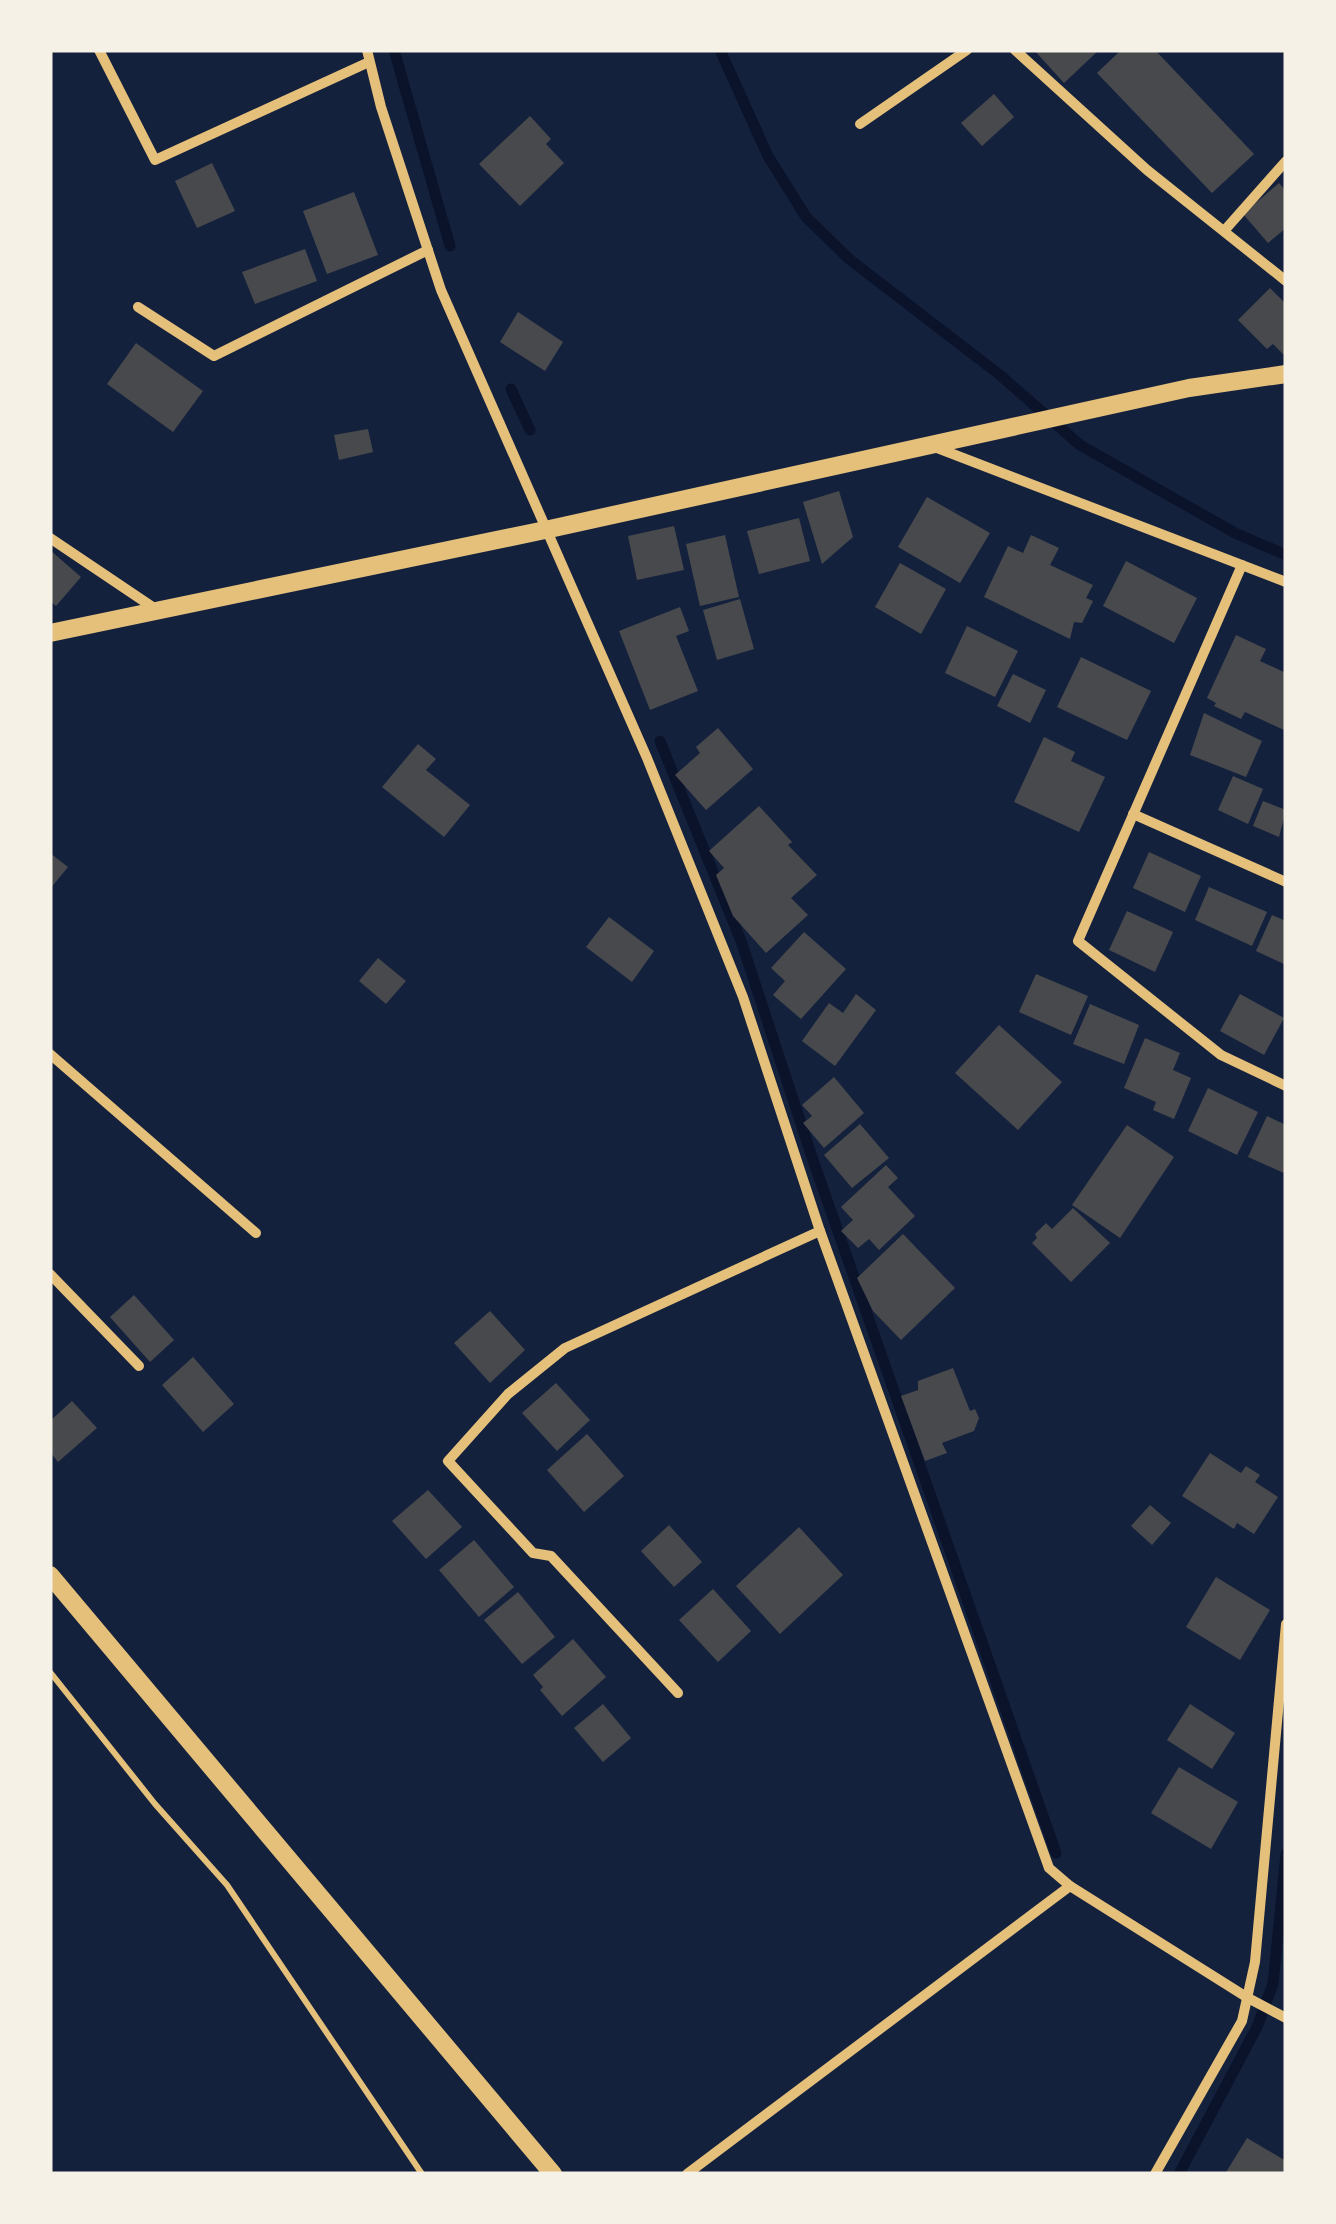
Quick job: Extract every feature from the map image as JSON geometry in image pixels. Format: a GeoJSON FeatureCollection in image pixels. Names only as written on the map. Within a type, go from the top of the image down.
{"type":"FeatureCollection","features":[{"type":"Feature","properties":{"kind":"street"},"geometry":{"type":"LineString","coordinates":[[100,50],[155,160],[368,56],[441,290],[647,758],[743,997],[820,1231],[1050,1868],[1070,1886],[1286,2018]]}},
{"type":"Feature","properties":{"kind":"street"},"geometry":{"type":"LineString","coordinates":[[860,124],[967,50]]}},
{"type":"Feature","properties":{"kind":"street"},"geometry":{"type":"LineString","coordinates":[[1015,50],[1147,170],[1284,275]]}},
{"type":"Feature","properties":{"kind":"street"},"geometry":{"type":"LineString","coordinates":[[1224,231],[1286,162]]}},
{"type":"Feature","properties":{"kind":"street"},"geometry":{"type":"LineString","coordinates":[[138,307],[214,356],[428,250]]}},
{"type":"Feature","properties":{"kind":"street"},"geometry":{"type":"LineString","coordinates":[[50,634],[1189,388],[1286,374]]}},
{"type":"Feature","properties":{"kind":"street"},"geometry":{"type":"LineString","coordinates":[[928,445],[1286,582]]}},
{"type":"Feature","properties":{"kind":"street"},"geometry":{"type":"LineString","coordinates":[[50,538],[158,611]]}},
{"type":"Feature","properties":{"kind":"street"},"geometry":{"type":"LineString","coordinates":[[1242,565],[1078,940],[1221,1055],[1286,1086]]}},
{"type":"Feature","properties":{"kind":"street"},"geometry":{"type":"LineString","coordinates":[[1133,814],[1286,882]]}},
{"type":"Feature","properties":{"kind":"street"},"geometry":{"type":"LineString","coordinates":[[50,1054],[256,1233]]}},
{"type":"Feature","properties":{"kind":"street"},"geometry":{"type":"LineString","coordinates":[[678,1692],[552,1556],[533,1554],[448,1461],[508,1394],[565,1348],[820,1231]]}},
{"type":"Feature","properties":{"kind":"street"},"geometry":{"type":"LineString","coordinates":[[50,1274],[139,1366]]}},
{"type":"Feature","properties":{"kind":"street"},"geometry":{"type":"LineString","coordinates":[[50,1575],[552,2174]]}},
{"type":"Feature","properties":{"kind":"street"},"geometry":{"type":"LineString","coordinates":[[1155,2174],[1252,2000],[1286,1624]]}},
{"type":"Feature","properties":{"kind":"street"},"geometry":{"type":"LineString","coordinates":[[687,2174],[1070,1886]]}},
{"type":"Feature","properties":{"kind":"path"},"geometry":{"type":"LineString","coordinates":[[50,1672],[155,1804],[227,1885],[422,2174]]}},
{"type":"Feature","properties":{"kind":"building"},"geometry":{"type":"Polygon","coordinates":[[[1034,50],[1099,50],[1064,83],[1034,50]]]}},
{"type":"Feature","properties":{"kind":"building"},"geometry":{"type":"Polygon","coordinates":[[[1121,50],[1155,50],[1254,154],[1212,193],[1097,73],[1121,50]]]}},
{"type":"Feature","properties":{"kind":"building"},"geometry":{"type":"Polygon","coordinates":[[[994,94],[1014,117],[982,146],[961,123],[994,94]]]}},
{"type":"Feature","properties":{"kind":"building"},"geometry":{"type":"Polygon","coordinates":[[[530,116],[551,139],[546,144],[564,163],[520,206],[479,164],[530,116]]]}},
{"type":"Feature","properties":{"kind":"building"},"geometry":{"type":"Polygon","coordinates":[[[212,163],[235,211],[197,228],[175,181],[212,163]]]}},
{"type":"Feature","properties":{"kind":"building"},"geometry":{"type":"Polygon","coordinates":[[[1279,183],[1286,191],[1286,228],[1268,243],[1243,214],[1279,183]]]}},
{"type":"Feature","properties":{"kind":"building"},"geometry":{"type":"Polygon","coordinates":[[[354,192],[378,255],[327,274],[303,211],[354,192]]]}},
{"type":"Feature","properties":{"kind":"building"},"geometry":{"type":"Polygon","coordinates":[[[305,249],[317,281],[255,304],[242,272],[305,249]]]}},
{"type":"Feature","properties":{"kind":"building"},"geometry":{"type":"Polygon","coordinates":[[[1270,288],[1286,304],[1284,355],[1273,344],[1267,349],[1238,320],[1270,288]]]}},
{"type":"Feature","properties":{"kind":"building"},"geometry":{"type":"Polygon","coordinates":[[[518,312],[563,342],[545,371],[500,342],[518,312]]]}},
{"type":"Feature","properties":{"kind":"building"},"geometry":{"type":"Polygon","coordinates":[[[136,343],[203,391],[173,432],[107,384],[136,343]]]}},
{"type":"Feature","properties":{"kind":"building"},"geometry":{"type":"Polygon","coordinates":[[[368,429],[373,452],[339,460],[334,435],[368,429]]]}},
{"type":"Feature","properties":{"kind":"building"},"geometry":{"type":"Polygon","coordinates":[[[839,491],[853,537],[822,564],[803,502],[839,491]]]}},
{"type":"Feature","properties":{"kind":"building"},"geometry":{"type":"Polygon","coordinates":[[[927,497],[990,533],[960,583],[898,547],[927,497]]]}},
{"type":"Feature","properties":{"kind":"building"},"geometry":{"type":"Polygon","coordinates":[[[799,518],[810,561],[759,574],[747,531],[799,518]]]}},
{"type":"Feature","properties":{"kind":"building"},"geometry":{"type":"Polygon","coordinates":[[[674,526],[684,570],[637,580],[628,536],[674,526]]]}},
{"type":"Feature","properties":{"kind":"building"},"geometry":{"type":"Polygon","coordinates":[[[725,535],[739,597],[700,606],[686,544],[725,535]]]}},
{"type":"Feature","properties":{"kind":"building"},"geometry":{"type":"Polygon","coordinates":[[[1031,535],[1059,548],[1050,565],[1093,585],[1086,598],[1093,601],[1082,623],[1074,622],[1070,639],[984,597],[1008,546],[1023,553],[1031,535]]]}},
{"type":"Feature","properties":{"kind":"building"},"geometry":{"type":"Polygon","coordinates":[[[50,550],[81,577],[56,606],[50,601],[50,550]]]}},
{"type":"Feature","properties":{"kind":"building"},"geometry":{"type":"Polygon","coordinates":[[[1126,561],[1197,598],[1174,643],[1103,606],[1126,561]]]}},
{"type":"Feature","properties":{"kind":"building"},"geometry":{"type":"Polygon","coordinates":[[[900,563],[946,589],[921,634],[875,607],[900,563]]]}},
{"type":"Feature","properties":{"kind":"building"},"geometry":{"type":"Polygon","coordinates":[[[740,599],[754,649],[717,660],[703,610],[740,599]]]}},
{"type":"Feature","properties":{"kind":"building"},"geometry":{"type":"Polygon","coordinates":[[[680,607],[689,631],[676,636],[698,691],[650,710],[619,631],[680,607]]]}},
{"type":"Feature","properties":{"kind":"building"},"geometry":{"type":"Polygon","coordinates":[[[967,626],[1018,651],[995,697],[945,673],[967,626]]]}},
{"type":"Feature","properties":{"kind":"building"},"geometry":{"type":"Polygon","coordinates":[[[1236,635],[1266,649],[1260,661],[1286,673],[1286,731],[1245,712],[1241,719],[1214,706],[1216,703],[1207,698],[1236,635]]]}},
{"type":"Feature","properties":{"kind":"building"},"geometry":{"type":"Polygon","coordinates":[[[1081,657],[1151,691],[1127,740],[1057,707],[1081,657]]]}},
{"type":"Feature","properties":{"kind":"building"},"geometry":{"type":"Polygon","coordinates":[[[1013,674],[1046,690],[1030,723],[997,706],[1013,674]]]}},
{"type":"Feature","properties":{"kind":"building"},"geometry":{"type":"Polygon","coordinates":[[[1204,713],[1262,741],[1246,777],[1190,755],[1204,713]]]}},
{"type":"Feature","properties":{"kind":"building"},"geometry":{"type":"Polygon","coordinates":[[[718,728],[753,769],[706,810],[675,775],[700,753],[696,747],[718,728]]]}},
{"type":"Feature","properties":{"kind":"building"},"geometry":{"type":"Polygon","coordinates":[[[1044,737],[1075,752],[1071,761],[1105,777],[1079,832],[1014,802],[1044,737]]]}},
{"type":"Feature","properties":{"kind":"building"},"geometry":{"type":"Polygon","coordinates":[[[418,744],[436,759],[426,770],[470,805],[444,837],[382,787],[418,744]]]}},
{"type":"Feature","properties":{"kind":"building"},"geometry":{"type":"Polygon","coordinates":[[[1233,776],[1263,789],[1248,824],[1218,810],[1233,776]]]}},
{"type":"Feature","properties":{"kind":"building"},"geometry":{"type":"Polygon","coordinates":[[[1263,801],[1286,810],[1279,837],[1253,826],[1263,801]]]}},
{"type":"Feature","properties":{"kind":"building"},"geometry":{"type":"Polygon","coordinates":[[[759,806],[817,875],[791,898],[808,915],[766,953],[733,916],[716,875],[724,868],[709,851],[759,806]]]}},
{"type":"Feature","properties":{"kind":"building"},"geometry":{"type":"Polygon","coordinates":[[[1149,852],[1201,876],[1185,912],[1133,888],[1149,852]]]}},
{"type":"Feature","properties":{"kind":"building"},"geometry":{"type":"Polygon","coordinates":[[[50,853],[68,867],[50,889],[50,853]]]}},
{"type":"Feature","properties":{"kind":"building"},"geometry":{"type":"Polygon","coordinates":[[[1209,887],[1267,912],[1252,946],[1195,920],[1209,887]]]}},
{"type":"Feature","properties":{"kind":"building"},"geometry":{"type":"Polygon","coordinates":[[[1127,911],[1173,932],[1155,972],[1109,950],[1127,911]]]}},
{"type":"Feature","properties":{"kind":"building"},"geometry":{"type":"Polygon","coordinates":[[[1272,915],[1286,921],[1286,965],[1256,951],[1272,915]]]}},
{"type":"Feature","properties":{"kind":"building"},"geometry":{"type":"Polygon","coordinates":[[[609,917],[654,951],[632,982],[586,947],[609,917]]]}},
{"type":"Feature","properties":{"kind":"building"},"geometry":{"type":"Polygon","coordinates":[[[804,932],[846,969],[801,1019],[773,995],[785,981],[771,968],[804,932]]]}},
{"type":"Feature","properties":{"kind":"building"},"geometry":{"type":"Polygon","coordinates":[[[378,958],[406,981],[386,1004],[359,981],[378,958]]]}},
{"type":"Feature","properties":{"kind":"building"},"geometry":{"type":"Polygon","coordinates":[[[1036,974],[1088,996],[1071,1035],[1019,1012],[1036,974]]]}},
{"type":"Feature","properties":{"kind":"building"},"geometry":{"type":"Polygon","coordinates":[[[856,994],[876,1010],[835,1066],[802,1041],[829,1003],[843,1013],[856,994]]]}},
{"type":"Feature","properties":{"kind":"building"},"geometry":{"type":"Polygon","coordinates":[[[1240,994],[1284,1018],[1264,1055],[1220,1031],[1240,994]]]}},
{"type":"Feature","properties":{"kind":"building"},"geometry":{"type":"Polygon","coordinates":[[[1090,1004],[1139,1025],[1124,1064],[1073,1044],[1090,1004]]]}},
{"type":"Feature","properties":{"kind":"building"},"geometry":{"type":"Polygon","coordinates":[[[999,1025],[1062,1082],[1018,1130],[955,1073],[999,1025]]]}},
{"type":"Feature","properties":{"kind":"building"},"geometry":{"type":"Polygon","coordinates":[[[1145,1038],[1180,1053],[1173,1070],[1191,1078],[1174,1119],[1153,1110],[1156,1102],[1124,1088],[1145,1038]]]}},
{"type":"Feature","properties":{"kind":"building"},"geometry":{"type":"Polygon","coordinates":[[[834,1077],[864,1113],[824,1148],[803,1123],[812,1116],[802,1105],[834,1077]]]}},
{"type":"Feature","properties":{"kind":"building"},"geometry":{"type":"Polygon","coordinates":[[[1208,1088],[1258,1112],[1237,1155],[1188,1131],[1208,1088]]]}},
{"type":"Feature","properties":{"kind":"building"},"geometry":{"type":"Polygon","coordinates":[[[1267,1116],[1286,1125],[1286,1174],[1248,1157],[1267,1116]]]}},
{"type":"Feature","properties":{"kind":"building"},"geometry":{"type":"Polygon","coordinates":[[[860,1124],[889,1158],[852,1188],[824,1155],[860,1124]]]}},
{"type":"Feature","properties":{"kind":"building"},"geometry":{"type":"Polygon","coordinates":[[[1127,1125],[1174,1157],[1120,1238],[1072,1205],[1127,1125]]]}},
{"type":"Feature","properties":{"kind":"building"},"geometry":{"type":"Polygon","coordinates":[[[886,1165],[898,1178],[888,1187],[915,1216],[879,1250],[869,1239],[858,1248],[841,1231],[853,1220],[841,1207],[886,1165]]]}},
{"type":"Feature","properties":{"kind":"building"},"geometry":{"type":"Polygon","coordinates":[[[1073,1208],[1110,1243],[1071,1282],[1032,1243],[1046,1223],[1052,1229],[1073,1208]]]}},
{"type":"Feature","properties":{"kind":"building"},"geometry":{"type":"Polygon","coordinates":[[[903,1234],[955,1288],[901,1340],[873,1311],[857,1278],[903,1234]]]}},
{"type":"Feature","properties":{"kind":"building"},"geometry":{"type":"Polygon","coordinates":[[[134,1295],[174,1340],[150,1362],[110,1317],[134,1295]]]}},
{"type":"Feature","properties":{"kind":"building"},"geometry":{"type":"Polygon","coordinates":[[[490,1311],[525,1350],[490,1383],[454,1343],[490,1311]]]}},
{"type":"Feature","properties":{"kind":"building"},"geometry":{"type":"Polygon","coordinates":[[[193,1357],[234,1404],[203,1432],[162,1385],[193,1357]]]}},
{"type":"Feature","properties":{"kind":"building"},"geometry":{"type":"Polygon","coordinates":[[[953,1368],[970,1411],[975,1409],[979,1418],[974,1431],[942,1443],[947,1453],[925,1461],[901,1396],[918,1390],[918,1381],[953,1368]]]}},
{"type":"Feature","properties":{"kind":"building"},"geometry":{"type":"Polygon","coordinates":[[[556,1383],[590,1420],[557,1451],[522,1413],[556,1383]]]}},
{"type":"Feature","properties":{"kind":"building"},"geometry":{"type":"Polygon","coordinates":[[[72,1401],[97,1428],[58,1462],[50,1452],[50,1421],[72,1401]]]}},
{"type":"Feature","properties":{"kind":"building"},"geometry":{"type":"Polygon","coordinates":[[[587,1434],[624,1476],[584,1512],[547,1470],[587,1434]]]}},
{"type":"Feature","properties":{"kind":"building"},"geometry":{"type":"Polygon","coordinates":[[[1210,1453],[1241,1473],[1246,1466],[1260,1475],[1255,1482],[1278,1497],[1254,1534],[1237,1523],[1234,1529],[1182,1496],[1210,1453]]]}},
{"type":"Feature","properties":{"kind":"building"},"geometry":{"type":"Polygon","coordinates":[[[428,1490],[462,1527],[426,1559],[392,1521],[428,1490]]]}},
{"type":"Feature","properties":{"kind":"building"},"geometry":{"type":"Polygon","coordinates":[[[1150,1505],[1171,1523],[1152,1545],[1131,1526],[1150,1505]]]}},
{"type":"Feature","properties":{"kind":"building"},"geometry":{"type":"Polygon","coordinates":[[[669,1525],[702,1562],[674,1587],[641,1551],[669,1525]]]}},
{"type":"Feature","properties":{"kind":"building"},"geometry":{"type":"Polygon","coordinates":[[[799,1527],[843,1575],[780,1634],[736,1586],[799,1527]]]}},
{"type":"Feature","properties":{"kind":"building"},"geometry":{"type":"Polygon","coordinates":[[[474,1540],[514,1587],[479,1617],[439,1570],[474,1540]]]}},
{"type":"Feature","properties":{"kind":"building"},"geometry":{"type":"Polygon","coordinates":[[[1216,1577],[1270,1610],[1240,1660],[1186,1627],[1216,1577]]]}},
{"type":"Feature","properties":{"kind":"building"},"geometry":{"type":"Polygon","coordinates":[[[713,1589],[751,1631],[718,1662],[679,1620],[713,1589]]]}},
{"type":"Feature","properties":{"kind":"building"},"geometry":{"type":"Polygon","coordinates":[[[518,1592],[555,1637],[522,1664],[484,1620],[518,1592]]]}},
{"type":"Feature","properties":{"kind":"building"},"geometry":{"type":"Polygon","coordinates":[[[573,1639],[606,1677],[562,1716],[533,1675],[573,1639]]]}},
{"type":"Feature","properties":{"kind":"building"},"geometry":{"type":"Polygon","coordinates":[[[603,1704],[631,1738],[603,1762],[574,1728],[603,1704]]]}},
{"type":"Feature","properties":{"kind":"building"},"geometry":{"type":"Polygon","coordinates":[[[1190,1704],[1235,1733],[1212,1769],[1167,1740],[1190,1704]]]}},
{"type":"Feature","properties":{"kind":"building"},"geometry":{"type":"Polygon","coordinates":[[[1179,1767],[1238,1802],[1211,1849],[1151,1813],[1179,1767]]]}},
{"type":"Feature","properties":{"kind":"building"},"geometry":{"type":"Polygon","coordinates":[[[1247,2138],[1286,2161],[1286,2174],[1225,2174],[1247,2138]]]}},
{"type":"Feature","properties":{"kind":"waterway"},"geometry":{"type":"LineString","coordinates":[[394,50],[450,246]]}},
{"type":"Feature","properties":{"kind":"waterway"},"geometry":{"type":"LineString","coordinates":[[720,50],[768,156],[806,217],[849,259],[1000,375],[1080,445],[1235,533],[1286,555]]}},
{"type":"Feature","properties":{"kind":"waterway"},"geometry":{"type":"LineString","coordinates":[[511,389],[530,430]]}},
{"type":"Feature","properties":{"kind":"waterway"},"geometry":{"type":"LineString","coordinates":[[660,741],[741,941],[814,1163],[1056,1853]]}},
{"type":"Feature","properties":{"kind":"waterway"},"geometry":{"type":"LineString","coordinates":[[1179,2174],[1257,2027],[1273,1984],[1286,1854]]}}]}
